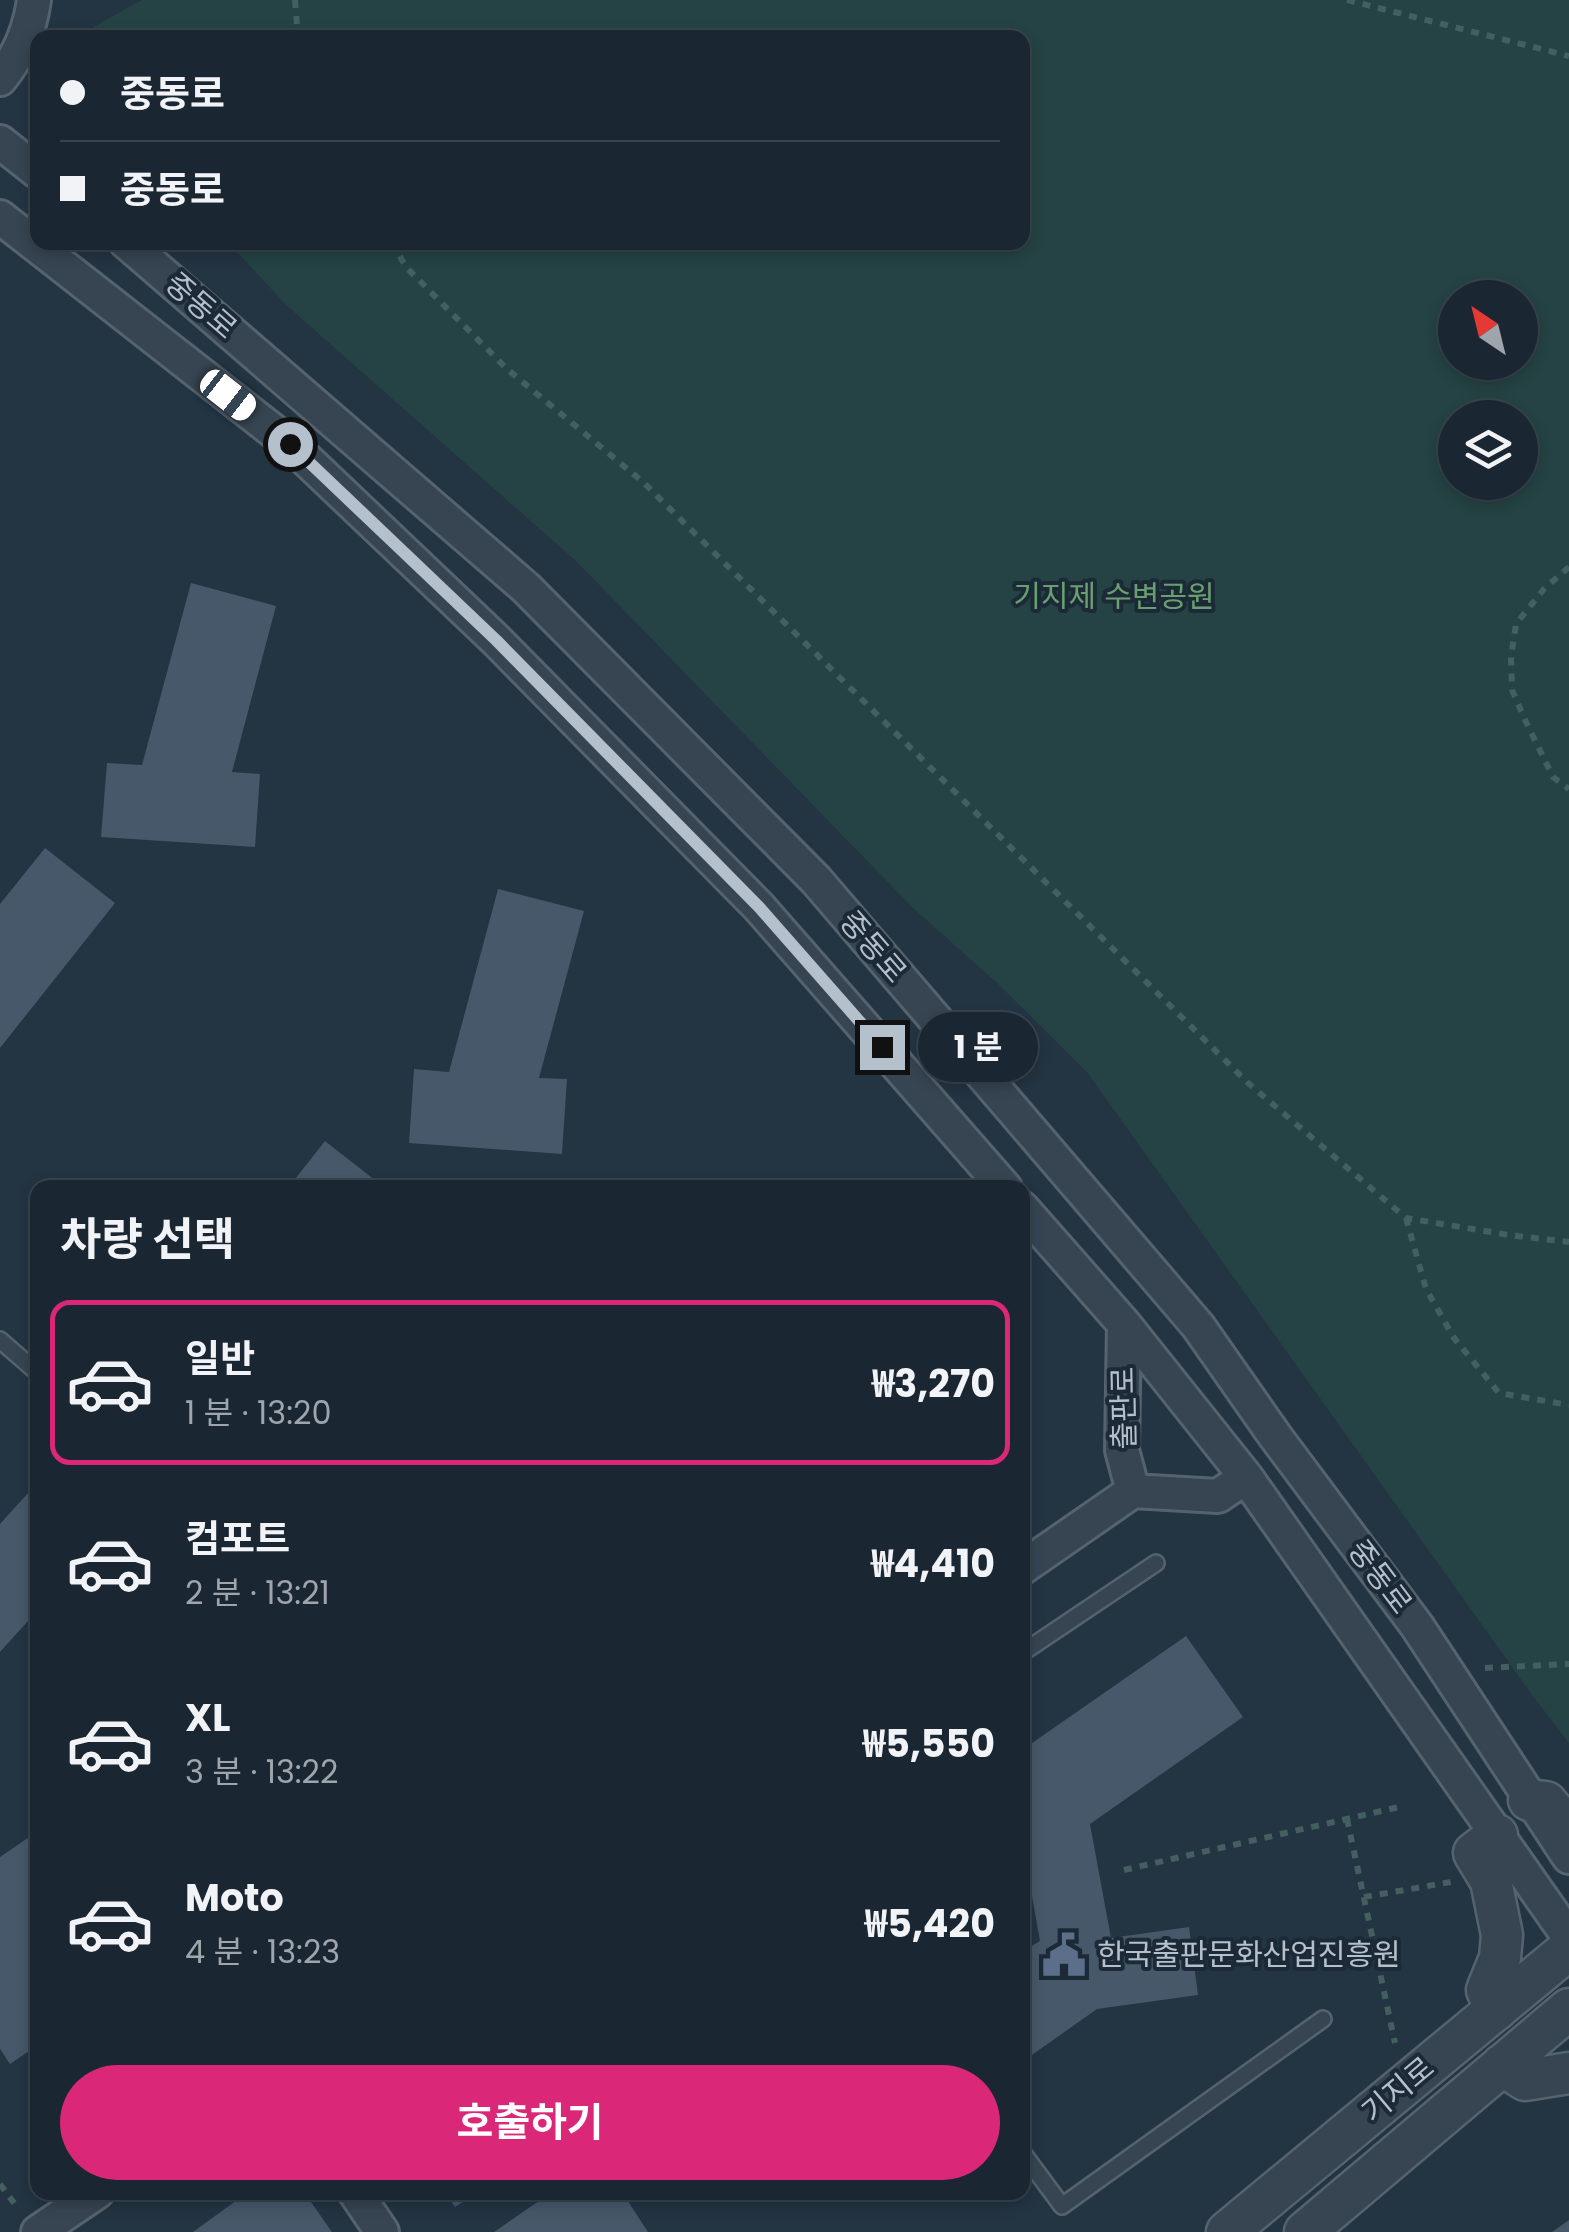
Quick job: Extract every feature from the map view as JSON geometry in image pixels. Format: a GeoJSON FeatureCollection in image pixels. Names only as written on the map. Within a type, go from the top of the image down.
{"type":"FeatureCollection","features":[{"type":"Feature","properties":{"kind":"street"},"geometry":{"type":"LineString","coordinates":[[0,79],[12,65],[32,12]]}},
{"type":"Feature","properties":{"kind":"street"},"geometry":{"type":"LineString","coordinates":[[0,142],[30,166]]}},
{"type":"Feature","properties":{"kind":"street","name":"중동로"},"geometry":{"type":"LineString","coordinates":[[0,217],[30,240]]}},
{"type":"Feature","properties":{"kind":"street","name":"중동로"},"geometry":{"type":"LineString","coordinates":[[42,250],[290,444],[496,640],[759,907],[998,1180]]}},
{"type":"Feature","properties":{"kind":"street","name":"중동로"},"geometry":{"type":"LineString","coordinates":[[135,250],[526,588],[816,880],[1198,1326],[1274,1436],[1416,1626],[1569,1857]]}},
{"type":"Feature","properties":{"kind":"street","name":"중동로"},"geometry":{"type":"LineString","coordinates":[[1030,1217],[1124,1324],[1246,1478],[1569,1936]]}},
{"type":"Feature","properties":{"kind":"street","name":"출판로"},"geometry":{"type":"LineString","coordinates":[[1124,1324],[1122,1450],[1133,1492]]}},
{"type":"Feature","properties":{"kind":"street","name":"출판로"},"geometry":{"type":"LineString","coordinates":[[1030,1563],[1133,1492],[1218,1496],[1246,1478]]}},
{"type":"Feature","properties":{"kind":"street"},"geometry":{"type":"LineString","coordinates":[[1530,1800],[1546,1802],[1556,1814],[1569,1820]]}},
{"type":"Feature","properties":{"kind":"street"},"geometry":{"type":"LineString","coordinates":[[1496,1835],[1474,1853],[1491,1881],[1502,1934],[1500,1958],[1487,1990],[1496,2010]]}},
{"type":"Feature","properties":{"kind":"street","name":"기지로"},"geometry":{"type":"LineString","coordinates":[[1227,2232],[1569,1949]]}},
{"type":"Feature","properties":{"kind":"street","name":"기지로"},"geometry":{"type":"LineString","coordinates":[[1305,2232],[1569,2009]]}},
{"type":"Feature","properties":{"kind":"street"},"geometry":{"type":"LineString","coordinates":[[1502,2065],[1525,2080],[1569,2072]]}},
{"type":"Feature","properties":{"kind":"street"},"geometry":{"type":"LineString","coordinates":[[38,2232],[85,2200]]}},
{"type":"Feature","properties":{"kind":"street"},"geometry":{"type":"LineString","coordinates":[[360,2200],[382,2232]]}},
{"type":"Feature","properties":{"kind":"lane"},"geometry":{"type":"LineString","coordinates":[[0,1340],[30,1367]]}},
{"type":"Feature","properties":{"kind":"lane"},"geometry":{"type":"LineString","coordinates":[[1030,1648],[1156,1563]]}},
{"type":"Feature","properties":{"kind":"lane"},"geometry":{"type":"LineString","coordinates":[[1030,2163],[1062,2206],[1322,2019]]}},
{"type":"Feature","properties":{"kind":"path"},"geometry":{"type":"LineString","coordinates":[[295,0],[297,30]]}},
{"type":"Feature","properties":{"kind":"path"},"geometry":{"type":"LineString","coordinates":[[1347,0],[1569,56]]}},
{"type":"Feature","properties":{"kind":"path"},"geometry":{"type":"LineString","coordinates":[[396,250],[406,268],[494,356],[643,482],[1248,1083],[1406,1218],[1569,1242]]}},
{"type":"Feature","properties":{"kind":"path"},"geometry":{"type":"LineString","coordinates":[[1569,568],[1544,589],[1516,624],[1511,657],[1512,690],[1526,722],[1553,777],[1569,789]]}},
{"type":"Feature","properties":{"kind":"path"},"geometry":{"type":"LineString","coordinates":[[1406,1218],[1426,1289],[1454,1338],[1499,1393],[1569,1406]]}},
{"type":"Feature","properties":{"kind":"path"},"geometry":{"type":"LineString","coordinates":[[1484,1668],[1569,1664]]}},
{"type":"Feature","properties":{"kind":"path"},"geometry":{"type":"LineString","coordinates":[[1124,1870],[1399,1808]]}},
{"type":"Feature","properties":{"kind":"path"},"geometry":{"type":"LineString","coordinates":[[1347,1819],[1396,2047]]}},
{"type":"Feature","properties":{"kind":"path"},"geometry":{"type":"LineString","coordinates":[[1364,1898],[1452,1882]]}},
{"type":"Feature","properties":{"kind":"green space","name":"기지제 수변공원"},"geometry":{"type":"Polygon","coordinates":[[[142,0],[1569,0],[1569,1743],[1087,1072],[997,983],[912,907],[576,561],[285,304],[235,250],[1030,250],[1030,30],[92,30],[142,0]]]}},
{"type":"Feature","properties":{"kind":"building"},"geometry":{"type":"Polygon","coordinates":[[[191,583],[276,606],[232,772],[260,774],[255,847],[101,837],[107,763],[142,765],[191,583]]]}},
{"type":"Feature","properties":{"kind":"building"},"geometry":{"type":"Polygon","coordinates":[[[45,848],[115,903],[0,1048],[0,904],[45,848]]]}},
{"type":"Feature","properties":{"kind":"building"},"geometry":{"type":"Polygon","coordinates":[[[498,889],[584,911],[539,1078],[567,1079],[562,1154],[409,1143],[414,1069],[449,1072],[498,889]]]}},
{"type":"Feature","properties":{"kind":"building"},"geometry":{"type":"Polygon","coordinates":[[[325,1141],[375,1180],[294,1180],[325,1141]]]}},
{"type":"Feature","properties":{"kind":"building"},"geometry":{"type":"Polygon","coordinates":[[[30,1491],[30,1619],[0,1652],[0,1524],[30,1491]]]}},
{"type":"Feature","properties":{"kind":"building"},"geometry":{"type":"Polygon","coordinates":[[[1186,1636],[1243,1717],[1090,1824],[1111,1938],[1189,1927],[1198,1995],[1097,2009],[1030,2056],[1030,1947],[1040,1941],[1030,1885],[1030,1744],[1186,1636]]]}},
{"type":"Feature","properties":{"kind":"building"},"geometry":{"type":"Polygon","coordinates":[[[30,1836],[30,2050],[10,2064],[0,2049],[0,1857],[30,1836]]]}},
{"type":"Feature","properties":{"kind":"building"},"geometry":{"type":"Polygon","coordinates":[[[237,2200],[310,2200],[332,2232],[193,2232],[237,2200]]]}},
{"type":"Feature","properties":{"kind":"building"},"geometry":{"type":"Polygon","coordinates":[[[540,2200],[627,2200],[648,2232],[494,2232],[540,2200]]]}},
{"type":"Feature","properties":{"kind":"building"},"geometry":{"type":"Polygon","coordinates":[[[1569,2220],[1569,2232],[1552,2232],[1569,2220]]]}},
{"type":"Feature","properties":{"kind":"place","name":"한국출판문화산업진흥원"},"geometry":{"type":"Point","coordinates":[1064,1955]}},
{"type":"Feature","properties":{"kind":"route"},"geometry":{"type":"LineString","coordinates":[[290,444],[496,640],[759,907],[882,1047]]}}]}
